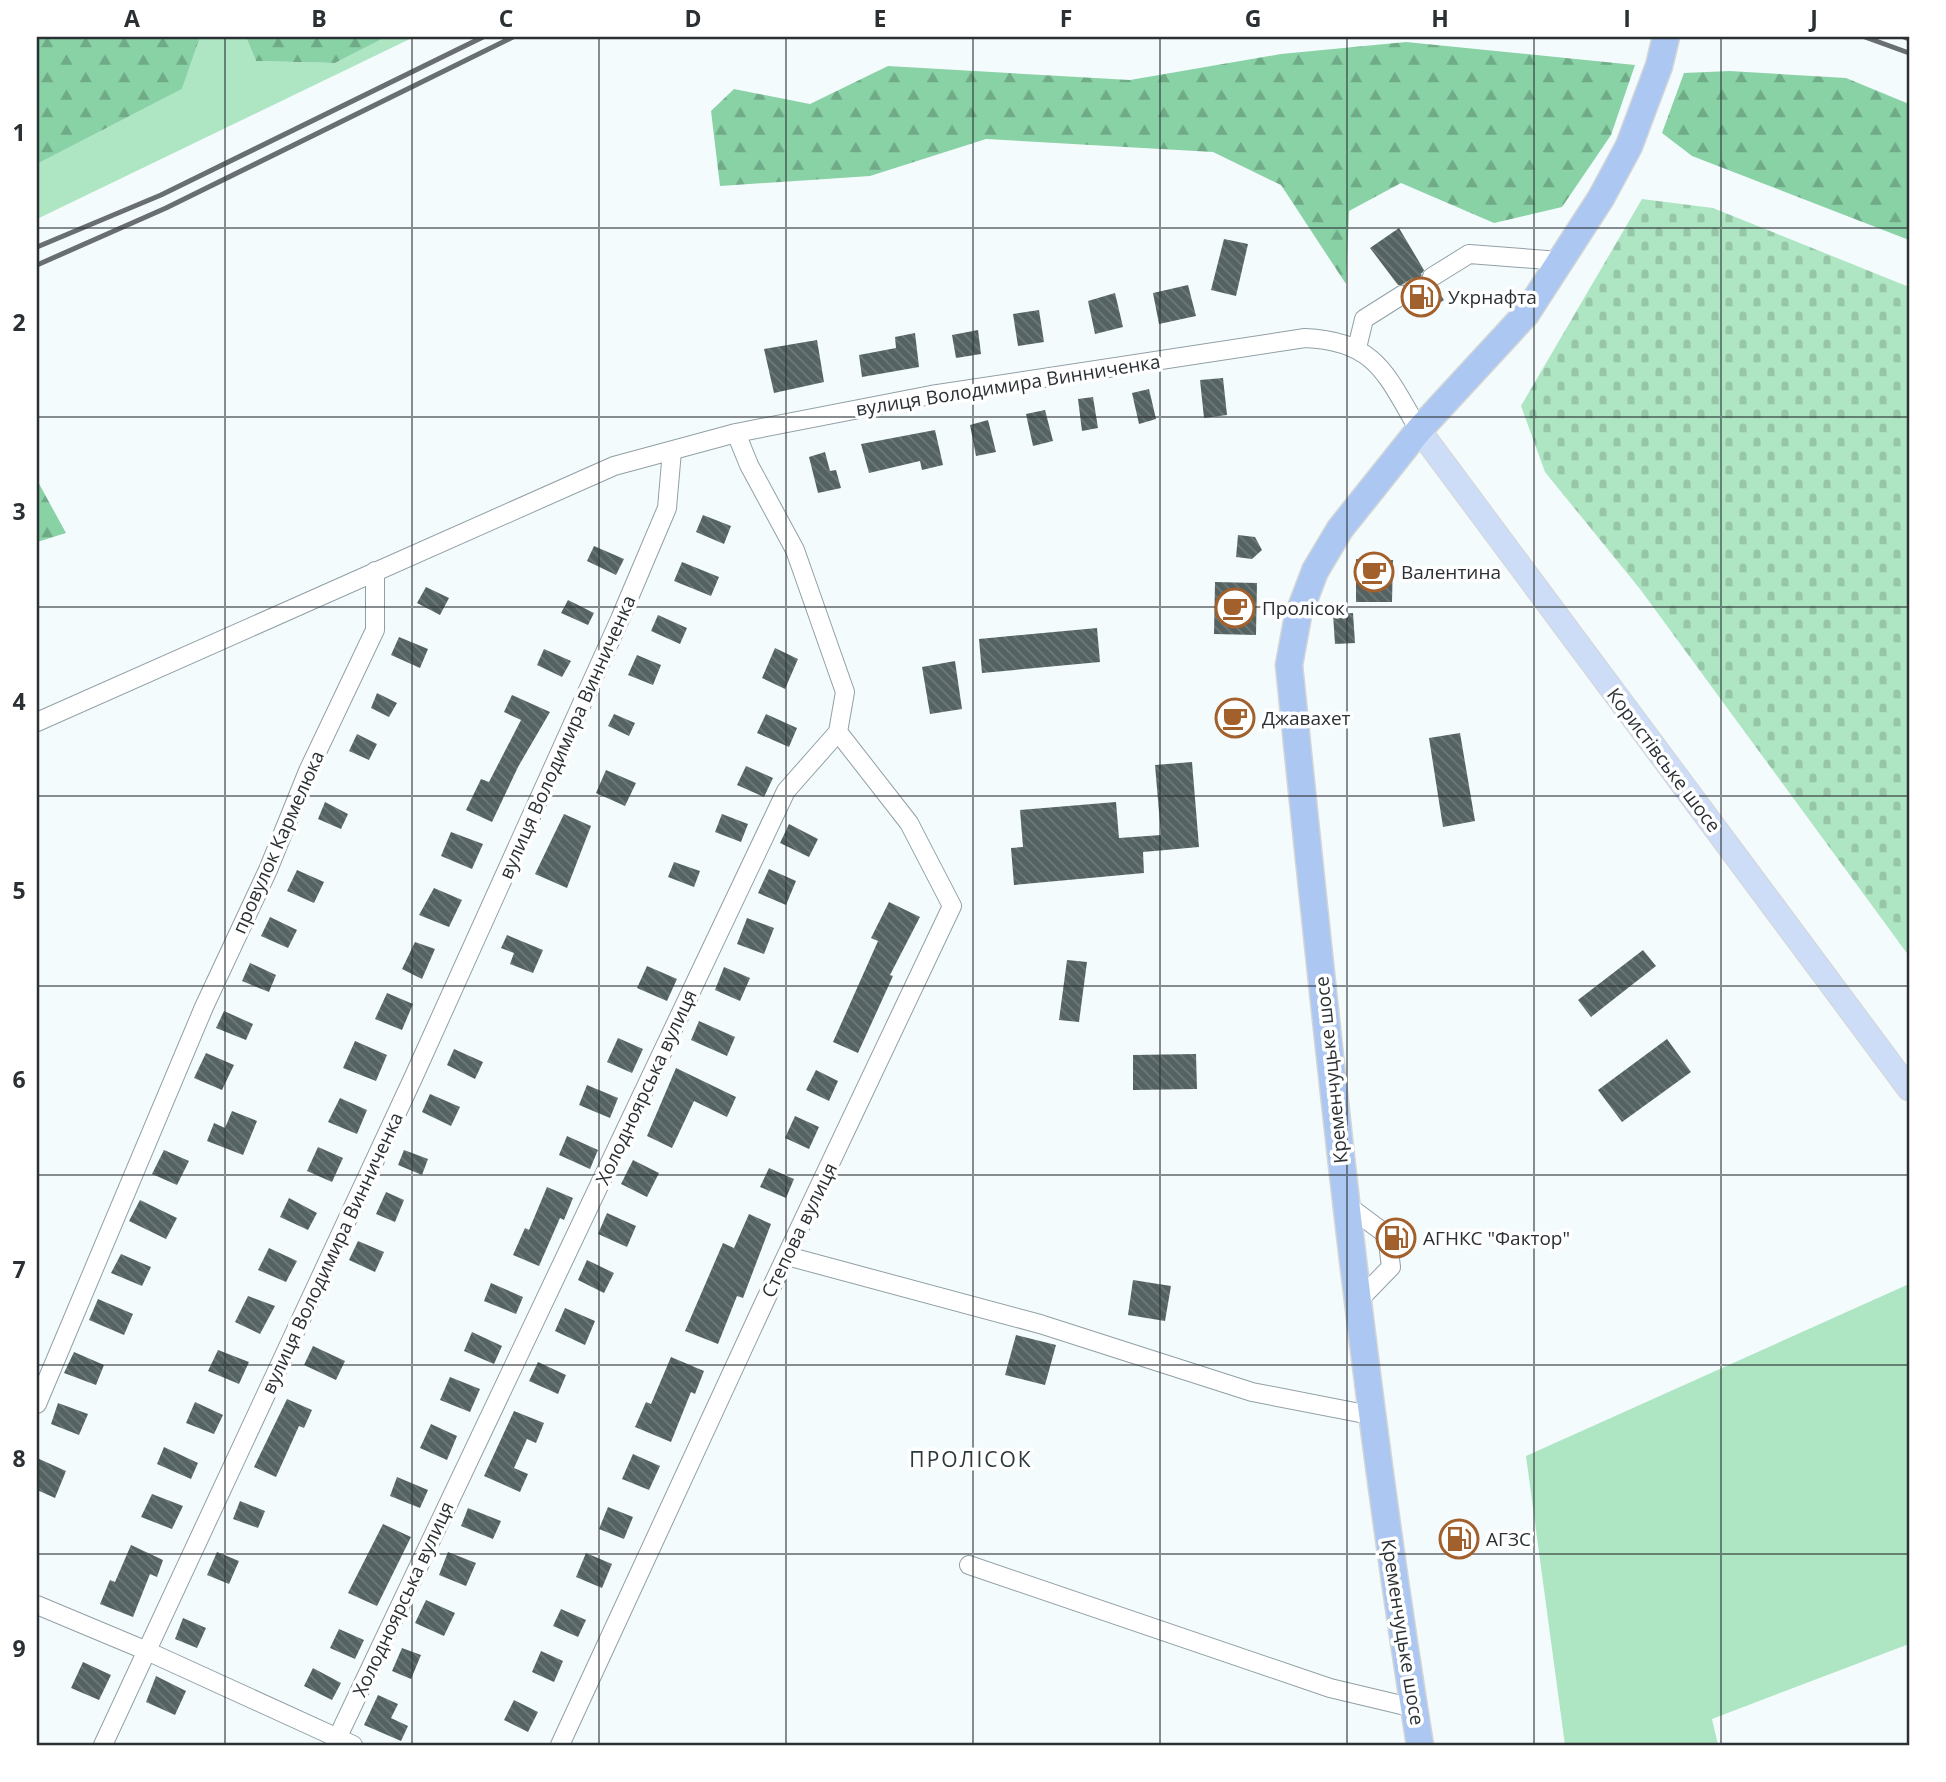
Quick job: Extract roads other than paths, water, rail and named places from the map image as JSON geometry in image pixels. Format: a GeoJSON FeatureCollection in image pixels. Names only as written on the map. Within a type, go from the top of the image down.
{"type":"FeatureCollection","features":[{"type":"Feature","properties":{"kind":"highway","name":"Кременчуцьке шосе"},"geometry":{"type":"LineString","coordinates":[[1420,1745],[1370,1415],[1344,1203],[1289,664],[1298,616],[1315,571],[1340,529],[1419,430],[1526,314],[1601,198],[1629,146],[1659,66],[1666,37]]}},
{"type":"Feature","properties":{"kind":"main road","name":"Користівське шосе"},"geometry":{"type":"LineString","coordinates":[[1419,430],[1909,1089]]}},
{"type":"Feature","properties":{"kind":"street"},"geometry":{"type":"LineString","coordinates":[[1432,277],[1469,254],[1560,261]]}},
{"type":"Feature","properties":{"kind":"street"},"geometry":{"type":"LineString","coordinates":[[1357,348],[1364,319],[1402,295]]}},
{"type":"Feature","properties":{"kind":"street","name":"вулиця Володимира Винниченка"},"geometry":{"type":"LineString","coordinates":[[103,1745],[414,1076],[620,619],[667,508],[671,451],[736,433],[931,395],[1305,338],[1336,339],[1372,358],[1419,430]]}},
{"type":"Feature","properties":{"kind":"street"},"geometry":{"type":"LineString","coordinates":[[736,433],[749,465],[795,550],[845,692],[838,732]]}},
{"type":"Feature","properties":{"kind":"street"},"geometry":{"type":"LineString","coordinates":[[37,722],[614,466],[671,451]]}},
{"type":"Feature","properties":{"kind":"street","name":"провулок Кармелюка"},"geometry":{"type":"LineString","coordinates":[[37,1404],[204,1007],[268,870],[308,771],[375,630],[375,571]]}},
{"type":"Feature","properties":{"kind":"street","name":"Степова вулиця"},"geometry":{"type":"LineString","coordinates":[[560,1745],[953,906],[909,823],[838,732]]}},
{"type":"Feature","properties":{"kind":"street","name":"Холодноярська вулиця"},"geometry":{"type":"LineString","coordinates":[[341,1743],[786,791],[838,732]]}},
{"type":"Feature","properties":{"kind":"street"},"geometry":{"type":"LineString","coordinates":[[1344,1203],[1387,1235],[1390,1257],[1391,1267],[1357,1302]]}},
{"type":"Feature","properties":{"kind":"street"},"geometry":{"type":"LineString","coordinates":[[788,1256],[1041,1324],[1252,1392],[1370,1415]]}},
{"type":"Feature","properties":{"kind":"street"},"geometry":{"type":"LineString","coordinates":[[969,1565],[1330,1688],[1414,1708]]}},
{"type":"Feature","properties":{"kind":"street"},"geometry":{"type":"LineString","coordinates":[[37,1605],[147,1651],[341,1743]]}},
{"type":"Feature","properties":{"kind":"tunnel"},"geometry":{"type":"LineString","coordinates":[[1402,295],[1432,277]]}},
{"type":"Feature","properties":{"kind":"railway"},"geometry":{"type":"LineString","coordinates":[[37,247],[161,195],[483,37]]}},
{"type":"Feature","properties":{"kind":"railway"},"geometry":{"type":"LineString","coordinates":[[37,265],[166,208],[513,37]]}},
{"type":"Feature","properties":{"kind":"railway"},"geometry":{"type":"LineString","coordinates":[[1865,37],[1909,53]]}},
{"type":"Feature","properties":{"kind":"railway"},"geometry":{"type":"LineString","coordinates":[[1904,37],[1909,39]]}},
{"type":"Feature","properties":{"kind":"place","name":"Укрнафта"},"geometry":{"type":"Point","coordinates":[1421,297]}},
{"type":"Feature","properties":{"kind":"place","name":"Валентина"},"geometry":{"type":"Point","coordinates":[1374,572]}},
{"type":"Feature","properties":{"kind":"place","name":"Пролісок"},"geometry":{"type":"Point","coordinates":[1235,608]}},
{"type":"Feature","properties":{"kind":"place","name":"Джавахет"},"geometry":{"type":"Point","coordinates":[1235,718]}},
{"type":"Feature","properties":{"kind":"place","name":"АГНКС \"Фактор\""},"geometry":{"type":"Point","coordinates":[1396,1238]}},
{"type":"Feature","properties":{"kind":"place","name":"АГЗС"},"geometry":{"type":"Point","coordinates":[1459,1539]}},
{"type":"Feature","properties":{"kind":"district","name":"ПРОЛІСОК"},"geometry":{"type":"Point","coordinates":[971,1460]}}]}
